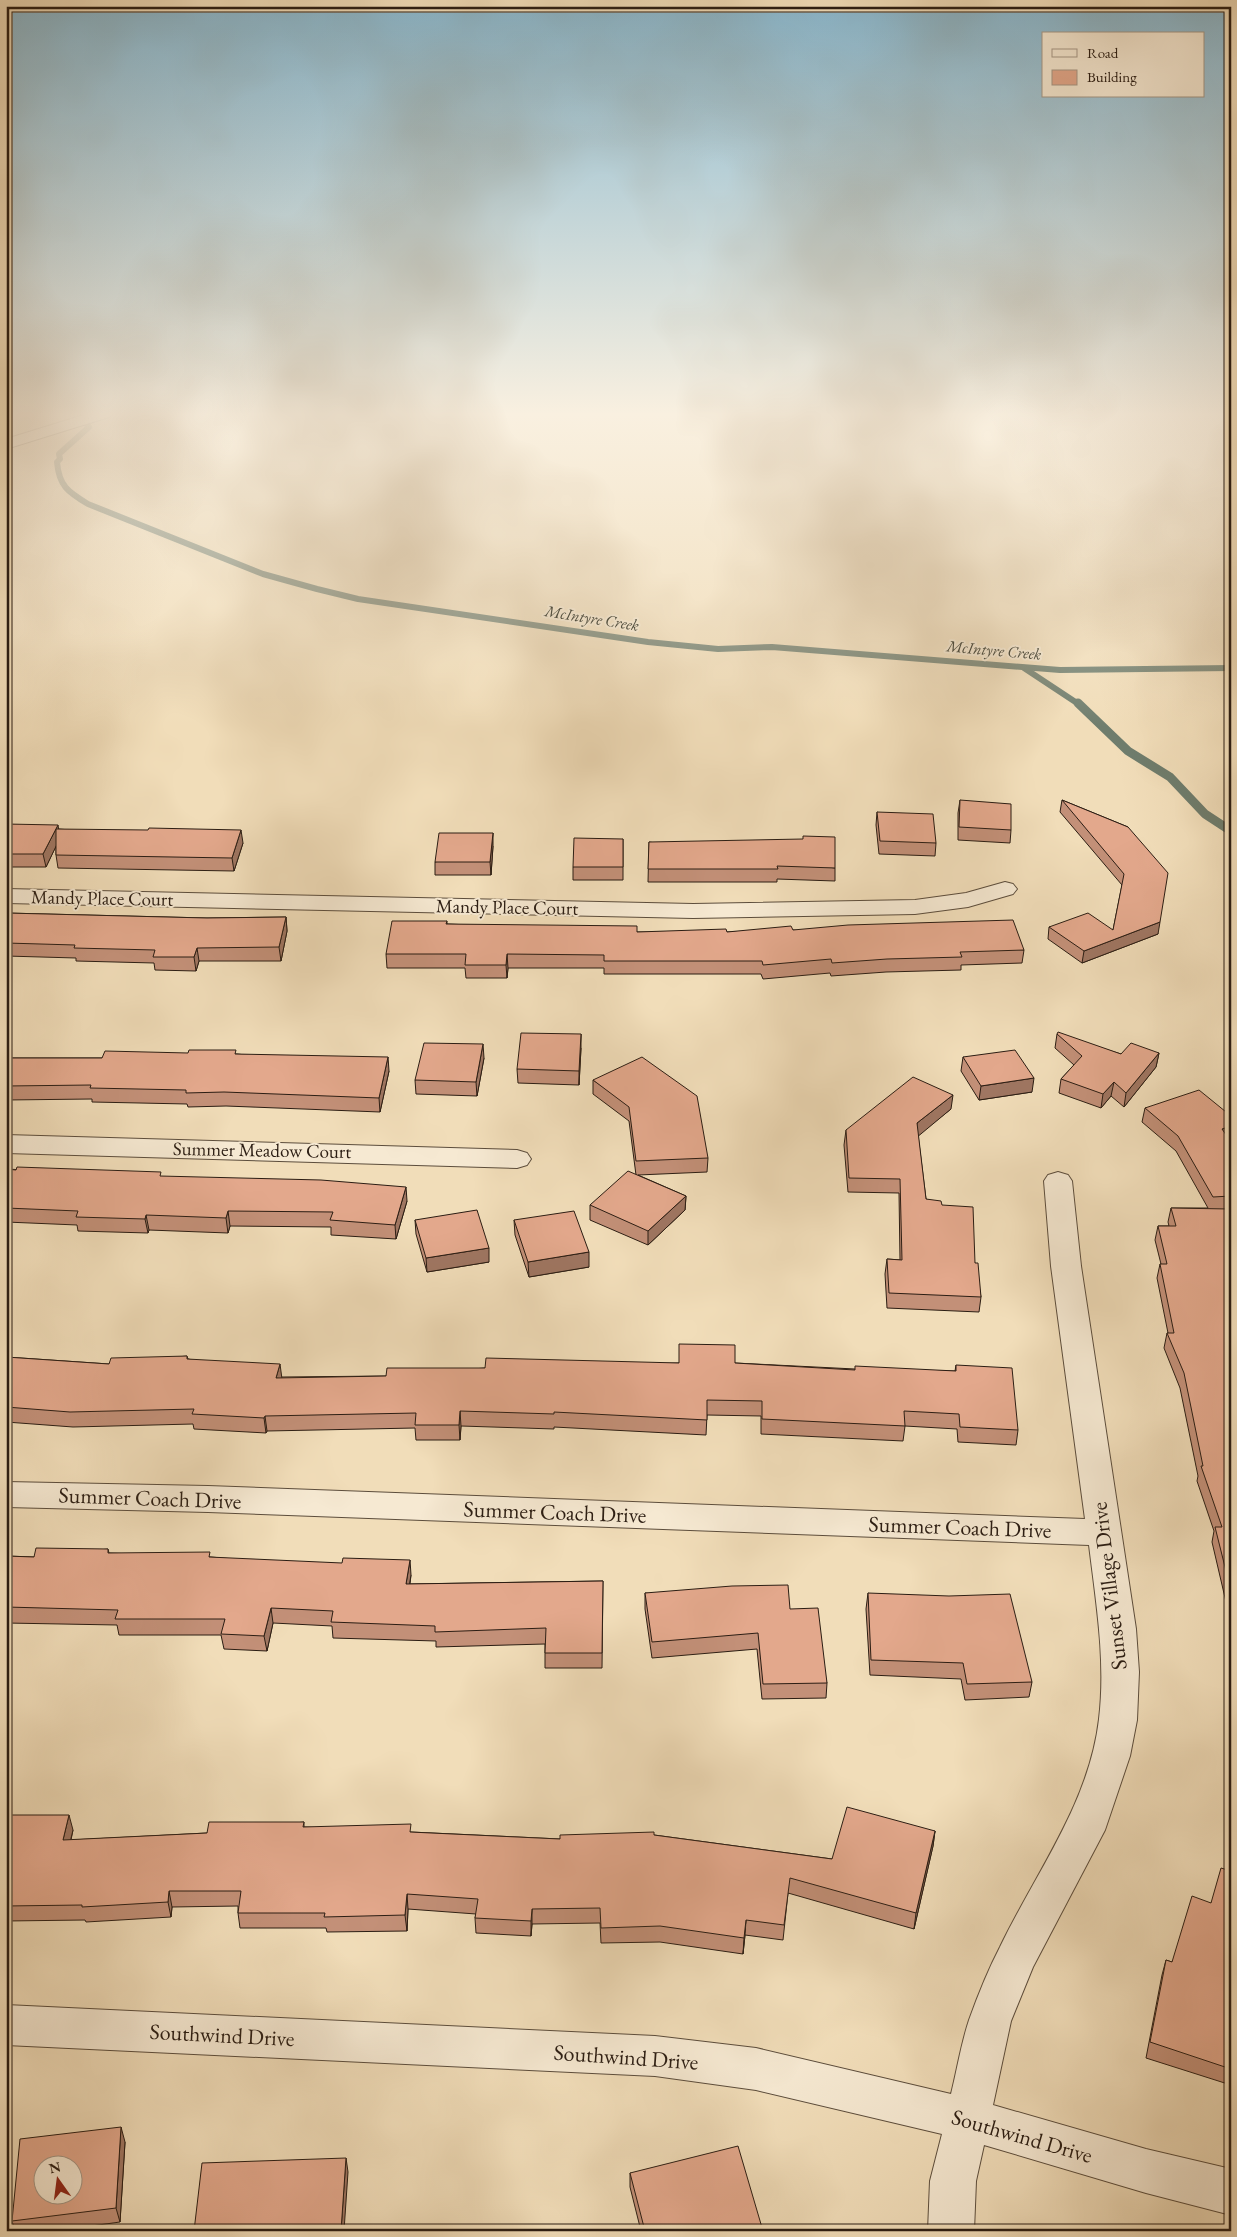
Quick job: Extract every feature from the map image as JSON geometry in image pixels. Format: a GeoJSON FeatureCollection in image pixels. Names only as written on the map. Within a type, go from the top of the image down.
{"type":"FeatureCollection","features":[{"type":"Feature","properties":{"kind":"street","name":"Mandy Place Court"},"geometry":{"type":"LineString","coordinates":[[6,896],[693,911],[915,907],[968,900],[1005,889]]}},
{"type":"Feature","properties":{"kind":"street","name":"Summer Meadow Court"},"geometry":{"type":"LineString","coordinates":[[6,1144],[398,1154],[517,1159]]}},
{"type":"Feature","properties":{"kind":"street","name":"Sunset Village Drive"},"geometry":{"type":"LineString","coordinates":[[951,2231],[952,2181],[990,2021],[1015,1959],[1085,1830],[1111,1756],[1118,1720],[1120,1672],[1118,1629],[1066,1266],[1058,1181]]}},
{"type":"Feature","properties":{"kind":"street","name":"Summer Coach Drive"},"geometry":{"type":"LineString","coordinates":[[6,1494],[208,1499],[1104,1533]]}},
{"type":"Feature","properties":{"kind":"street","name":"Southwind Drive"},"geometry":{"type":"LineString","coordinates":[[6,2025],[655,2056],[756,2069],[967,2119],[1146,2171],[1231,2192]]}},
{"type":"Feature","properties":{"kind":"building"},"geometry":{"type":"Polygon","coordinates":[[[960,800],[1011,804],[1011,830],[959,827],[960,800]]]}},
{"type":"Feature","properties":{"kind":"building"},"geometry":{"type":"Polygon","coordinates":[[[1062,800],[1128,827],[1168,873],[1160,922],[1084,951],[1049,927],[1088,913],[1113,930],[1124,874],[1062,800]]]}},
{"type":"Feature","properties":{"kind":"building"},"geometry":{"type":"Polygon","coordinates":[[[877,812],[933,814],[936,843],[880,841],[877,812]]]}},
{"type":"Feature","properties":{"kind":"building"},"geometry":{"type":"Polygon","coordinates":[[[6,824],[58,825],[43,854],[6,854],[6,824]]]}},
{"type":"Feature","properties":{"kind":"building"},"geometry":{"type":"Polygon","coordinates":[[[149,828],[241,830],[232,858],[56,855],[56,829],[148,830],[149,828]]]}},
{"type":"Feature","properties":{"kind":"building"},"geometry":{"type":"Polygon","coordinates":[[[439,833],[493,833],[490,862],[435,862],[439,833]]]}},
{"type":"Feature","properties":{"kind":"building"},"geometry":{"type":"Polygon","coordinates":[[[803,836],[835,837],[835,868],[777,866],[778,869],[648,869],[649,842],[803,839],[803,836]]]}},
{"type":"Feature","properties":{"kind":"building"},"geometry":{"type":"Polygon","coordinates":[[[574,838],[623,839],[623,867],[573,867],[574,838]]]}},
{"type":"Feature","properties":{"kind":"building"},"geometry":{"type":"Polygon","coordinates":[[[6,913],[207,918],[286,917],[279,947],[197,948],[194,957],[153,957],[155,950],[74,948],[75,945],[6,943],[6,913]]]}},
{"type":"Feature","properties":{"kind":"building"},"geometry":{"type":"Polygon","coordinates":[[[1013,920],[1024,950],[960,952],[962,957],[832,963],[831,959],[763,965],[762,961],[604,961],[604,955],[507,954],[506,965],[465,965],[466,954],[386,954],[392,921],[447,921],[446,924],[637,926],[637,932],[726,929],[727,932],[791,926],[793,930],[848,925],[1013,920]]]}},
{"type":"Feature","properties":{"kind":"building"},"geometry":{"type":"Polygon","coordinates":[[[1058,1032],[1121,1054],[1131,1043],[1159,1053],[1126,1093],[1114,1082],[1103,1094],[1061,1079],[1082,1056],[1057,1034],[1058,1032]]]}},
{"type":"Feature","properties":{"kind":"building"},"geometry":{"type":"Polygon","coordinates":[[[521,1033],[581,1034],[579,1071],[517,1069],[521,1033]]]}},
{"type":"Feature","properties":{"kind":"building"},"geometry":{"type":"Polygon","coordinates":[[[424,1043],[483,1044],[476,1082],[415,1080],[424,1043]]]}},
{"type":"Feature","properties":{"kind":"building"},"geometry":{"type":"Polygon","coordinates":[[[189,1050],[236,1050],[235,1054],[388,1057],[379,1098],[224,1092],[186,1093],[186,1090],[90,1088],[91,1085],[6,1086],[6,1058],[102,1058],[105,1051],[188,1053],[189,1050]]]}},
{"type":"Feature","properties":{"kind":"building"},"geometry":{"type":"Polygon","coordinates":[[[1015,1050],[1034,1078],[981,1086],[963,1057],[1015,1050]]]}},
{"type":"Feature","properties":{"kind":"building"},"geometry":{"type":"Polygon","coordinates":[[[642,1057],[697,1096],[708,1158],[636,1161],[629,1107],[593,1080],[642,1057]]]}},
{"type":"Feature","properties":{"kind":"building"},"geometry":{"type":"Polygon","coordinates":[[[913,1077],[953,1095],[917,1123],[926,1199],[941,1201],[942,1205],[973,1207],[975,1263],[978,1263],[981,1297],[889,1293],[887,1259],[902,1260],[900,1179],[849,1178],[846,1130],[913,1077]]]}},
{"type":"Feature","properties":{"kind":"building"},"geometry":{"type":"Polygon","coordinates":[[[1199,1090],[1231,1116],[1231,1126],[1222,1129],[1231,1142],[1231,1196],[1213,1197],[1178,1136],[1145,1108],[1199,1090]]]}},
{"type":"Feature","properties":{"kind":"building"},"geometry":{"type":"Polygon","coordinates":[[[17,1167],[161,1172],[160,1176],[321,1180],[406,1187],[395,1225],[330,1220],[333,1212],[228,1211],[226,1218],[146,1215],[145,1219],[76,1217],[78,1211],[6,1208],[6,1169],[16,1170],[17,1167]]]}},
{"type":"Feature","properties":{"kind":"building"},"geometry":{"type":"Polygon","coordinates":[[[628,1171],[686,1196],[648,1231],[590,1205],[628,1171]]]}},
{"type":"Feature","properties":{"kind":"building"},"geometry":{"type":"Polygon","coordinates":[[[1171,1208],[1229,1209],[1231,1215],[1231,1587],[1215,1527],[1222,1527],[1201,1466],[1203,1466],[1184,1373],[1167,1333],[1174,1333],[1160,1264],[1167,1264],[1158,1226],[1176,1226],[1171,1208]]]}},
{"type":"Feature","properties":{"kind":"building"},"geometry":{"type":"Polygon","coordinates":[[[477,1210],[489,1248],[426,1258],[415,1220],[477,1210]]]}},
{"type":"Feature","properties":{"kind":"building"},"geometry":{"type":"Polygon","coordinates":[[[574,1211],[589,1252],[528,1262],[514,1220],[574,1211]]]}},
{"type":"Feature","properties":{"kind":"building"},"geometry":{"type":"Polygon","coordinates":[[[679,1344],[735,1345],[735,1363],[855,1370],[855,1366],[956,1371],[956,1365],[1012,1368],[1018,1430],[960,1427],[959,1414],[904,1411],[905,1426],[762,1419],[762,1401],[707,1400],[707,1420],[554,1412],[554,1414],[460,1411],[459,1425],[415,1425],[416,1413],[265,1416],[264,1418],[192,1414],[194,1409],[70,1412],[6,1407],[6,1357],[109,1364],[111,1358],[187,1356],[187,1359],[280,1364],[276,1378],[386,1376],[387,1368],[485,1368],[486,1358],[679,1363],[679,1344]]]}},
{"type":"Feature","properties":{"kind":"building"},"geometry":{"type":"Polygon","coordinates":[[[36,1548],[108,1549],[108,1553],[210,1552],[209,1557],[342,1563],[343,1558],[410,1560],[406,1584],[603,1581],[602,1653],[545,1653],[546,1628],[435,1632],[435,1626],[331,1622],[333,1611],[271,1608],[264,1636],[221,1634],[225,1619],[115,1619],[118,1610],[6,1607],[6,1556],[34,1557],[36,1548]]]}},
{"type":"Feature","properties":{"kind":"building"},"geometry":{"type":"Polygon","coordinates":[[[788,1585],[790,1609],[818,1608],[827,1683],[763,1684],[758,1633],[652,1642],[645,1593],[732,1586],[788,1585]]]}},
{"type":"Feature","properties":{"kind":"building"},"geometry":{"type":"Polygon","coordinates":[[[868,1593],[949,1596],[1010,1594],[1032,1682],[967,1684],[963,1663],[871,1660],[868,1593]]]}},
{"type":"Feature","properties":{"kind":"building"},"geometry":{"type":"Polygon","coordinates":[[[847,1807],[935,1831],[916,1913],[790,1878],[784,1925],[746,1920],[744,1938],[660,1926],[601,1928],[600,1908],[532,1909],[531,1921],[475,1918],[478,1899],[407,1894],[405,1915],[324,1917],[325,1913],[238,1913],[241,1891],[169,1891],[168,1902],[82,1907],[82,1905],[6,1906],[6,1815],[69,1815],[63,1840],[207,1833],[209,1822],[304,1822],[303,1827],[411,1824],[410,1832],[560,1839],[560,1835],[654,1832],[654,1835],[832,1859],[847,1807]]]}},
{"type":"Feature","properties":{"kind":"building"},"geometry":{"type":"Polygon","coordinates":[[[1221,1868],[1231,1871],[1231,2069],[1150,2042],[1166,1960],[1172,1962],[1192,1896],[1211,1903],[1221,1868]]]}},
{"type":"Feature","properties":{"kind":"building"},"geometry":{"type":"Polygon","coordinates":[[[121,2127],[116,2208],[12,2221],[20,2139],[121,2127]]]}},
{"type":"Feature","properties":{"kind":"building"},"geometry":{"type":"Polygon","coordinates":[[[738,2146],[763,2231],[645,2231],[630,2173],[738,2146]]]}},
{"type":"Feature","properties":{"kind":"building"},"geometry":{"type":"Polygon","coordinates":[[[346,2158],[341,2231],[194,2231],[202,2163],[346,2158]]]}},
{"type":"Feature","properties":{"kind":"waterway","name":"McIntyre Creek"},"geometry":{"type":"LineString","coordinates":[[124,518],[263,574],[358,599],[648,642],[718,649],[772,647],[1060,670],[1231,668]]}},
{"type":"Feature","properties":{"kind":"waterway"},"geometry":{"type":"LineString","coordinates":[[1024,668],[1080,705]]}},
{"type":"Feature","properties":{"kind":"waterway"},"geometry":{"type":"LineString","coordinates":[[1078,703],[1128,751],[1170,777],[1205,814],[1231,831]]}}]}
